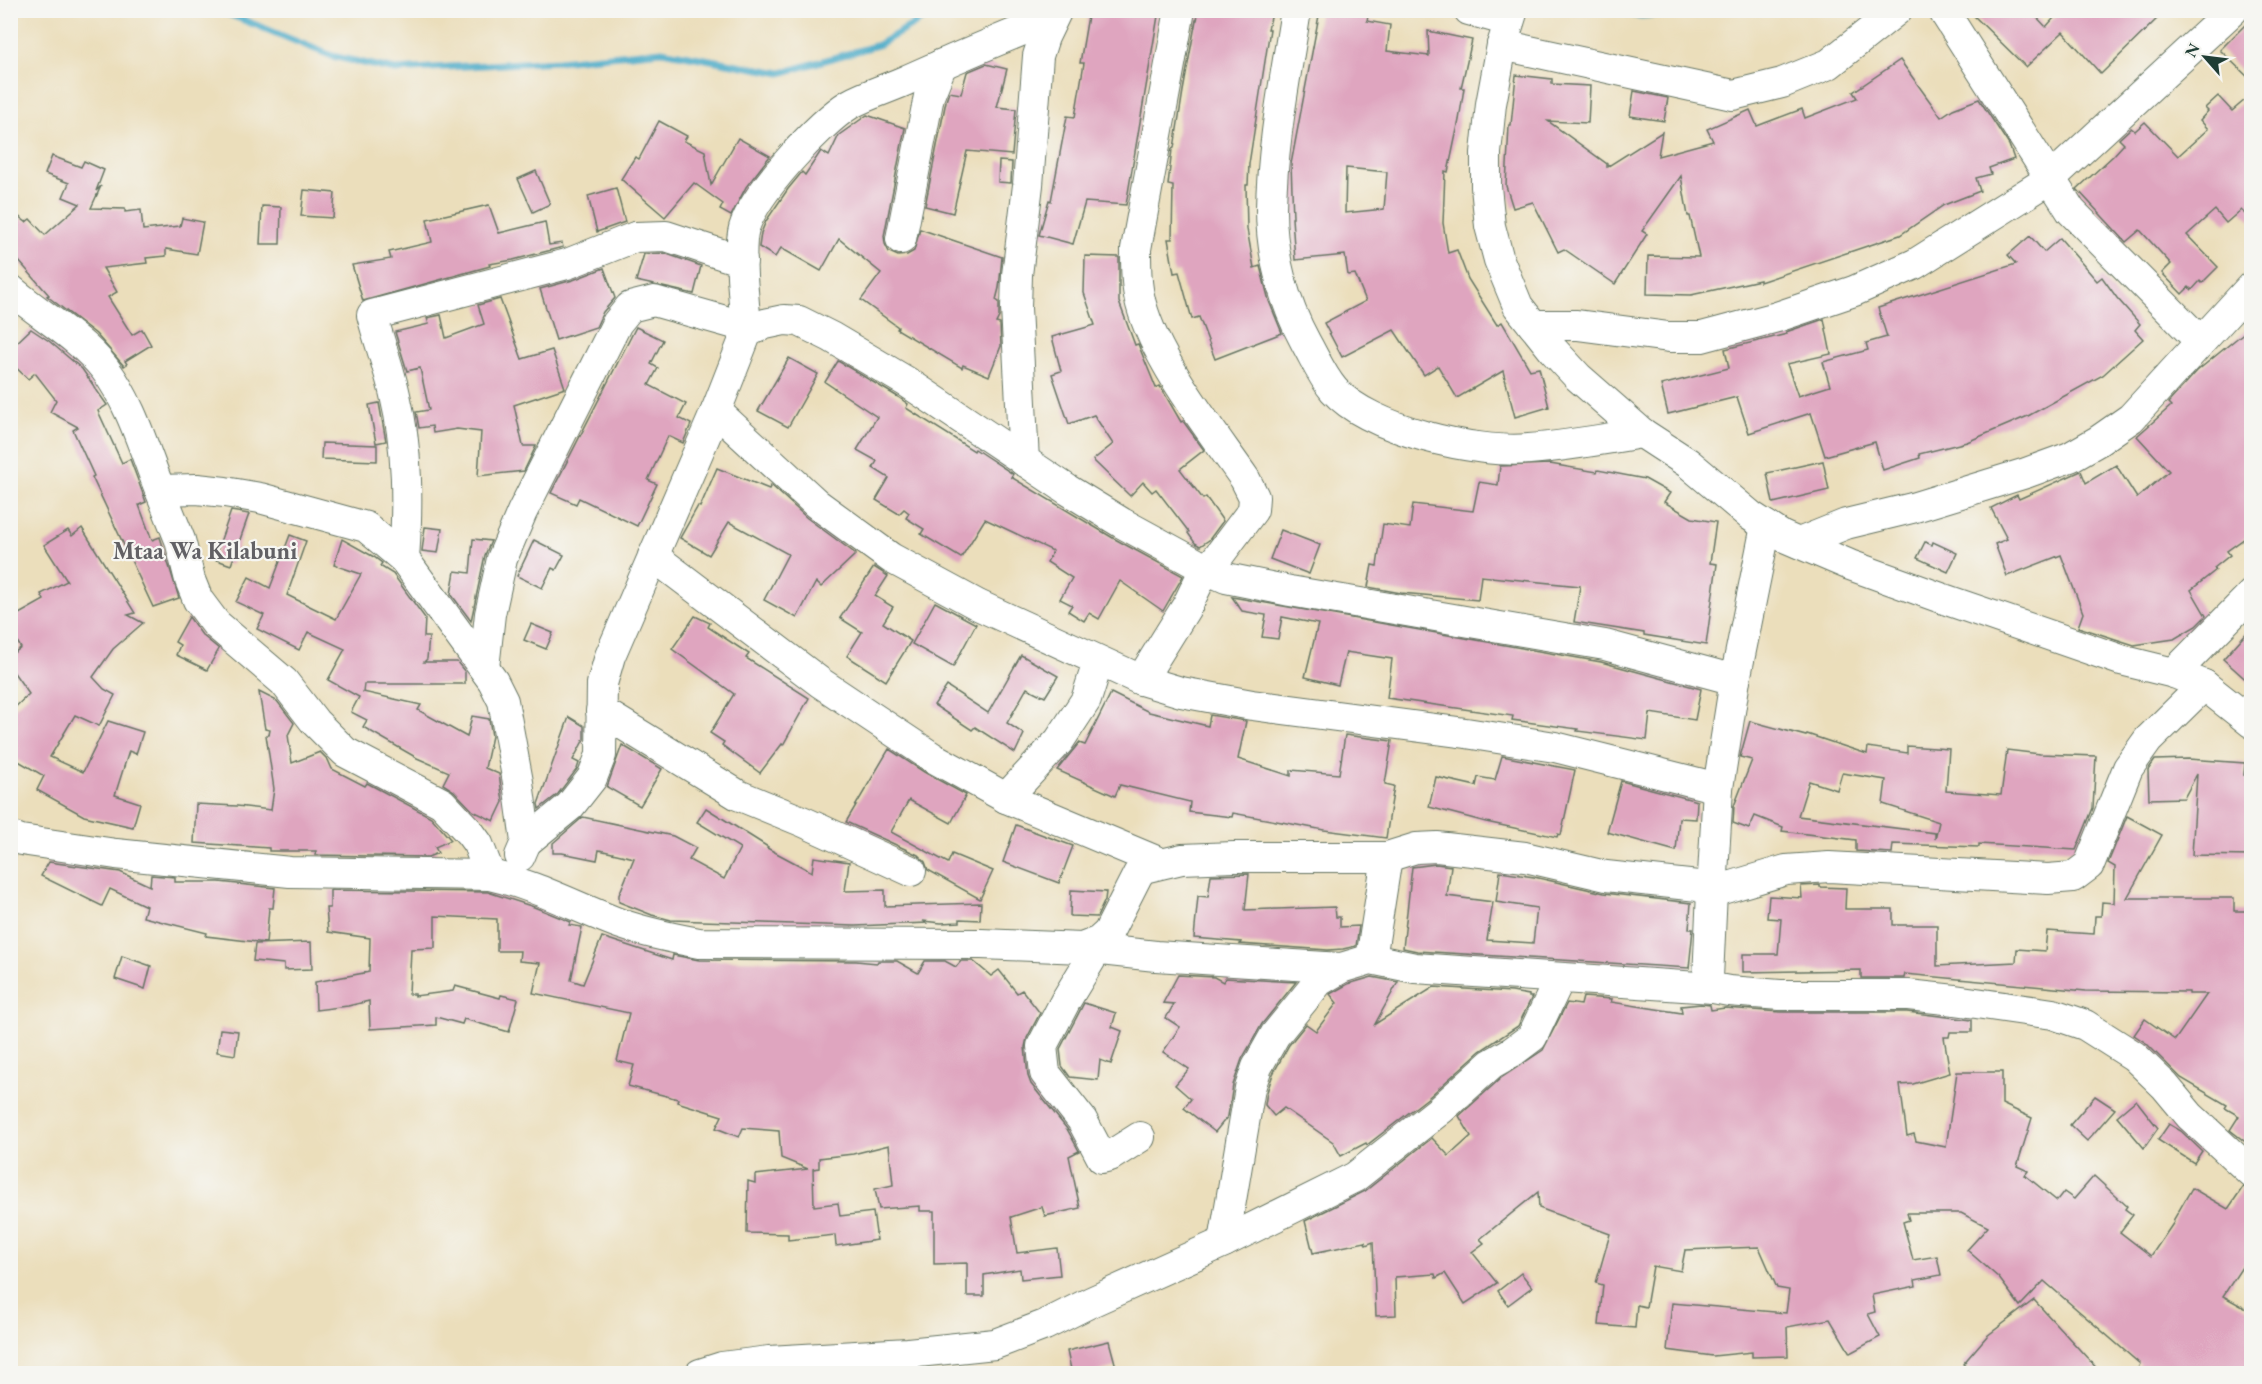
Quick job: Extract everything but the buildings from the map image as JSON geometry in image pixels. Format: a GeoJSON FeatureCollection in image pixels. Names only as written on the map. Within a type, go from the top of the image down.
{"type":"FeatureCollection","features":[{"type":"Feature","properties":{"kind":"street"},"geometry":{"type":"LineString","coordinates":[[1141,680],[1187,606],[1206,570],[1253,510],[1254,497],[1245,479],[1170,367],[1148,326],[1140,304],[1136,249],[1180,10]]}},
{"type":"Feature","properties":{"kind":"street"},"geometry":{"type":"LineString","coordinates":[[1296,10],[1272,183],[1273,241],[1280,277],[1295,323],[1322,374],[1335,391],[1352,406],[1375,419],[1407,432],[1481,447],[1528,450],[1642,433]]}},
{"type":"Feature","properties":{"kind":"street"},"geometry":{"type":"LineString","coordinates":[[1469,10],[1508,26],[1733,95],[1782,83],[1829,64],[1897,10]]}},
{"type":"Feature","properties":{"kind":"street"},"geometry":{"type":"LineString","coordinates":[[1943,10],[2071,211],[2200,341]]}},
{"type":"Feature","properties":{"kind":"street"},"geometry":{"type":"LineString","coordinates":[[1533,325],[1577,325],[1669,337],[1702,337],[1777,317],[1854,291],[1915,264],[2050,179],[2233,10]]}},
{"type":"Feature","properties":{"kind":"street"},"geometry":{"type":"LineString","coordinates":[[1024,460],[1016,308],[1017,275],[1028,185],[1038,56],[1054,15]]}},
{"type":"Feature","properties":{"kind":"street"},"geometry":{"type":"LineString","coordinates":[[501,877],[526,842],[570,806],[592,778],[601,755],[602,684],[610,656],[716,411],[747,330],[742,242],[745,226],[763,194],[792,157],[829,120],[851,104],[1054,15]]}},
{"type":"Feature","properties":{"kind":"street"},"geometry":{"type":"LineString","coordinates":[[1508,26],[1491,104],[1486,153],[1486,197],[1490,226],[1508,286],[1518,306],[1578,377],[1642,433],[1688,463],[1751,516],[1799,543],[1870,573],[2067,642],[2121,660],[2174,673],[2204,685],[2252,723]]}},
{"type":"Feature","properties":{"kind":"street"},"geometry":{"type":"LineString","coordinates":[[901,239],[929,96],[942,64]]}},
{"type":"Feature","properties":{"kind":"street"},"geometry":{"type":"LineString","coordinates":[[404,560],[408,506],[401,425],[395,394],[372,315],[567,264],[635,237],[666,236],[742,261]]}},
{"type":"Feature","properties":{"kind":"street"},"geometry":{"type":"LineString","coordinates":[[1799,543],[1846,524],[1912,508],[2070,457],[2131,418],[2252,286]]}},
{"type":"Feature","properties":{"kind":"street"},"geometry":{"type":"LineString","coordinates":[[10,290],[78,342],[105,369],[128,408],[180,540],[190,580],[198,600],[216,624],[284,682],[315,722],[345,752],[442,803],[470,832],[501,877]]}},
{"type":"Feature","properties":{"kind":"street"},"geometry":{"type":"LineString","coordinates":[[484,668],[490,614],[502,559],[522,512],[617,323],[630,307],[654,301],[747,330],[784,320],[799,321],[907,382],[1122,523],[1206,570],[1226,578],[1605,645],[1735,680]]}},
{"type":"Feature","properties":{"kind":"street"},"geometry":{"type":"LineString","coordinates":[[716,411],[817,504],[891,558],[978,605],[1141,680],[1181,692],[1252,705],[1555,747],[1718,788]]}},
{"type":"Feature","properties":{"kind":"street"},"geometry":{"type":"LineString","coordinates":[[160,490],[197,489],[225,492],[335,517],[366,527],[404,560],[484,668],[502,701],[518,782],[526,842]]}},
{"type":"Feature","properties":{"kind":"street"},"geometry":{"type":"LineString","coordinates":[[1713,988],[1708,978],[1718,788],[1735,680],[1766,526]]}},
{"type":"Feature","properties":{"kind":"street"},"geometry":{"type":"LineString","coordinates":[[654,556],[846,700],[932,757],[1006,798],[1161,863]]}},
{"type":"Feature","properties":{"kind":"street"},"geometry":{"type":"LineString","coordinates":[[2174,673],[2252,594]]}},
{"type":"Feature","properties":{"kind":"street"},"geometry":{"type":"LineString","coordinates":[[1006,798],[1059,741],[1086,700],[1098,662]]}},
{"type":"Feature","properties":{"kind":"street"},"geometry":{"type":"LineString","coordinates":[[1140,1137],[1110,1156],[1102,1158],[1082,1120],[1045,1073],[1042,1046],[1090,948],[1108,933],[1138,874],[1144,868],[1182,859],[1234,856],[1387,857],[1416,848],[1455,848],[1525,857],[1606,876],[1698,886],[1712,892],[1786,870],[1829,867],[2048,879],[2073,877],[2089,864],[2128,768],[2148,740],[2204,685]]}},
{"type":"Feature","properties":{"kind":"street"},"geometry":{"type":"LineString","coordinates":[[601,711],[738,795],[804,822],[911,871]]}},
{"type":"Feature","properties":{"kind":"street"},"geometry":{"type":"LineString","coordinates":[[10,836],[62,847],[233,868],[350,874],[501,877],[620,923],[654,934],[699,943],[981,944],[1090,948],[1156,956],[1341,968]]}},
{"type":"Feature","properties":{"kind":"street"},"geometry":{"type":"LineString","coordinates":[[1371,958],[1387,857]]}},
{"type":"Feature","properties":{"kind":"street"},"geometry":{"type":"LineString","coordinates":[[1224,1242],[1245,1115],[1257,1067],[1275,1035],[1319,981],[1341,968],[1371,958],[1415,968],[1713,988],[1780,995],[1919,996],[2053,1014],[2085,1025],[2134,1056],[2190,1116],[2252,1173]]}},
{"type":"Feature","properties":{"kind":"street"},"geometry":{"type":"LineString","coordinates":[[700,1374],[722,1367],[769,1361],[897,1354],[995,1344],[1045,1325],[1224,1242],[1355,1177],[1440,1110],[1491,1064],[1532,1037],[1560,978]]}},
{"type":"Feature","properties":{"kind":"waterway"},"geometry":{"type":"LineString","coordinates":[[219,10],[332,56],[395,70],[558,61],[662,51],[781,73],[878,45],[938,10]]}},
{"type":"Feature","properties":{"kind":"waterway"},"geometry":{"type":"LineString","coordinates":[[1615,10],[1639,16],[1690,10]]}},
{"type":"Feature","properties":{"kind":"district","name":"Mtaa Wa Kilabuni"},"geometry":{"type":"Point","coordinates":[205,551]}}]}
